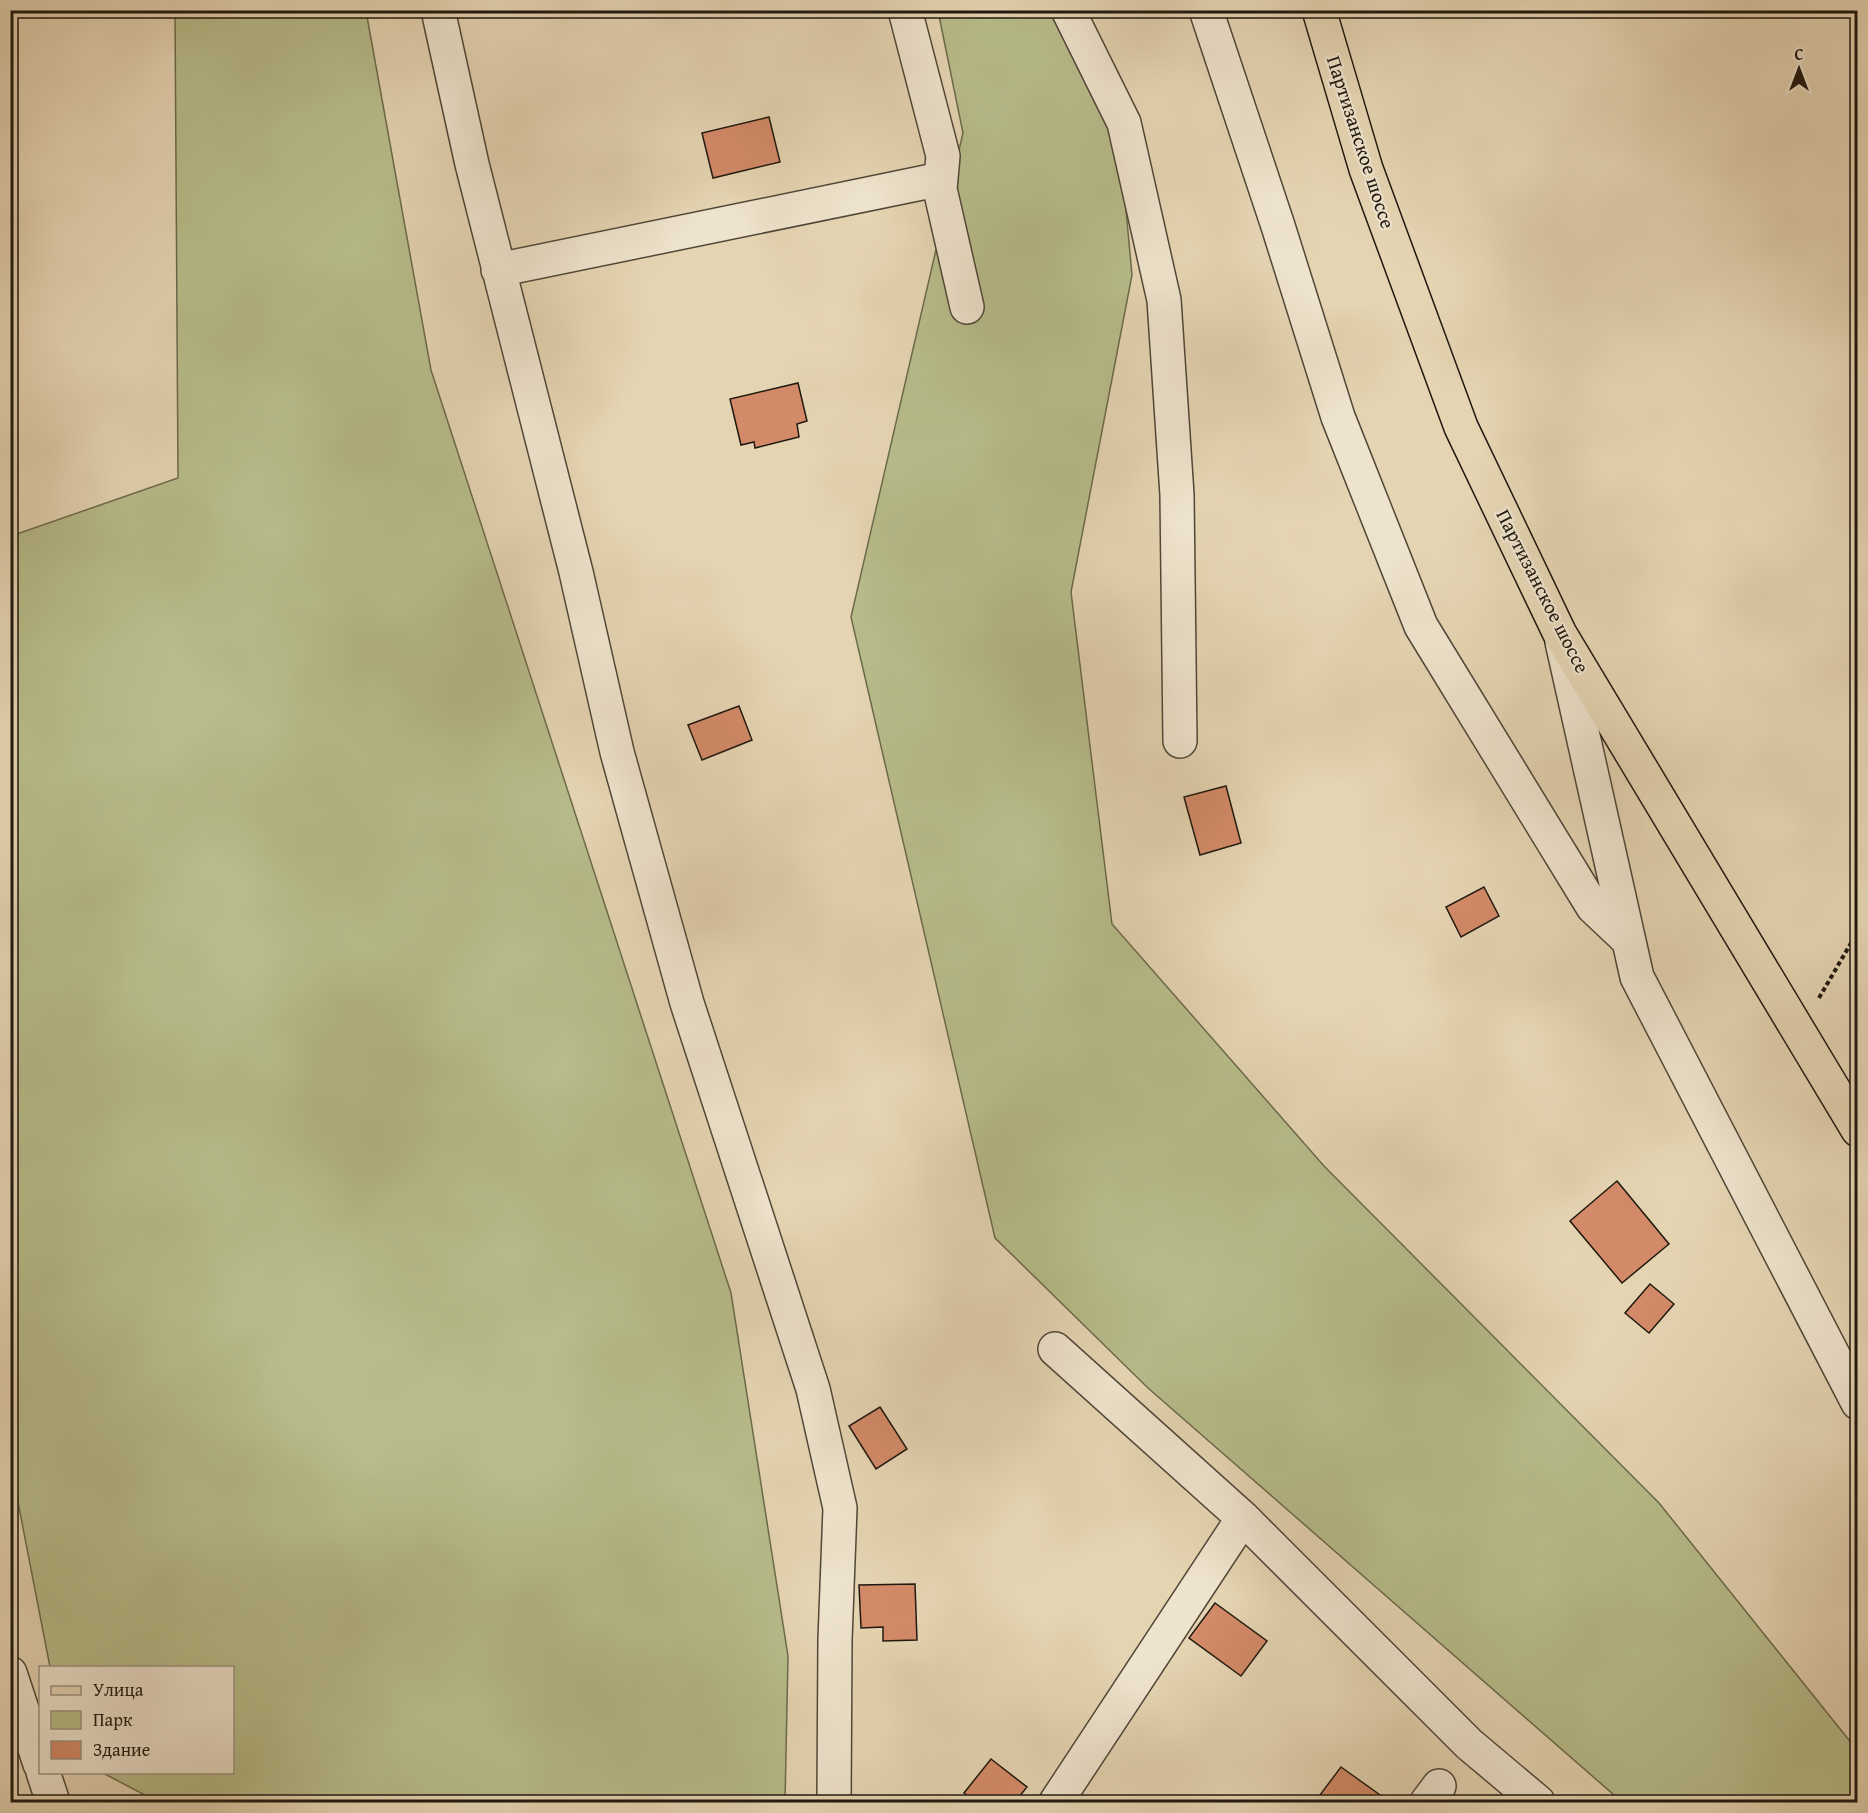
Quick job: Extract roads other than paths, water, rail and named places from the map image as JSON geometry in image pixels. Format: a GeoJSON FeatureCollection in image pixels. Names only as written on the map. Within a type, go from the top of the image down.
{"type":"FeatureCollection","features":[{"type":"Feature","properties":{"kind":"main road","name":"Партизанское шоссе"},"geometry":{"type":"LineString","coordinates":[[1319,10],[1366,169],[1461,427],[1560,634],[1857,1130]]}},
{"type":"Feature","properties":{"kind":"street"},"geometry":{"type":"LineString","coordinates":[[438,10],[472,164],[576,572],[617,752],[687,1003],[813,1389],[840,1508],[835,1640],[834,1803]]}},
{"type":"Feature","properties":{"kind":"street"},"geometry":{"type":"LineString","coordinates":[[905,10],[944,156],[940,189],[967,307]]}},
{"type":"Feature","properties":{"kind":"street"},"geometry":{"type":"LineString","coordinates":[[1068,10],[1124,123],[1164,300],[1177,495],[1180,741]]}},
{"type":"Feature","properties":{"kind":"street"},"geometry":{"type":"LineString","coordinates":[[1206,10],[1278,226],[1338,417],[1421,626],[1593,907],[1629,941]]}},
{"type":"Feature","properties":{"kind":"street"},"geometry":{"type":"LineString","coordinates":[[498,270],[941,179]]}},
{"type":"Feature","properties":{"kind":"street"},"geometry":{"type":"LineString","coordinates":[[1560,634],[1637,977],[1857,1403]]}},
{"type":"Feature","properties":{"kind":"street"},"geometry":{"type":"LineString","coordinates":[[1055,1349],[1243,1518],[1469,1744],[1538,1803]]}},
{"type":"Feature","properties":{"kind":"street"},"geometry":{"type":"LineString","coordinates":[[1056,1803],[1243,1518]]}},
{"type":"Feature","properties":{"kind":"street"},"geometry":{"type":"LineString","coordinates":[[10,1673],[39,1761]]}},
{"type":"Feature","properties":{"kind":"street"},"geometry":{"type":"LineString","coordinates":[[43,1774],[53,1803]]}}]}
